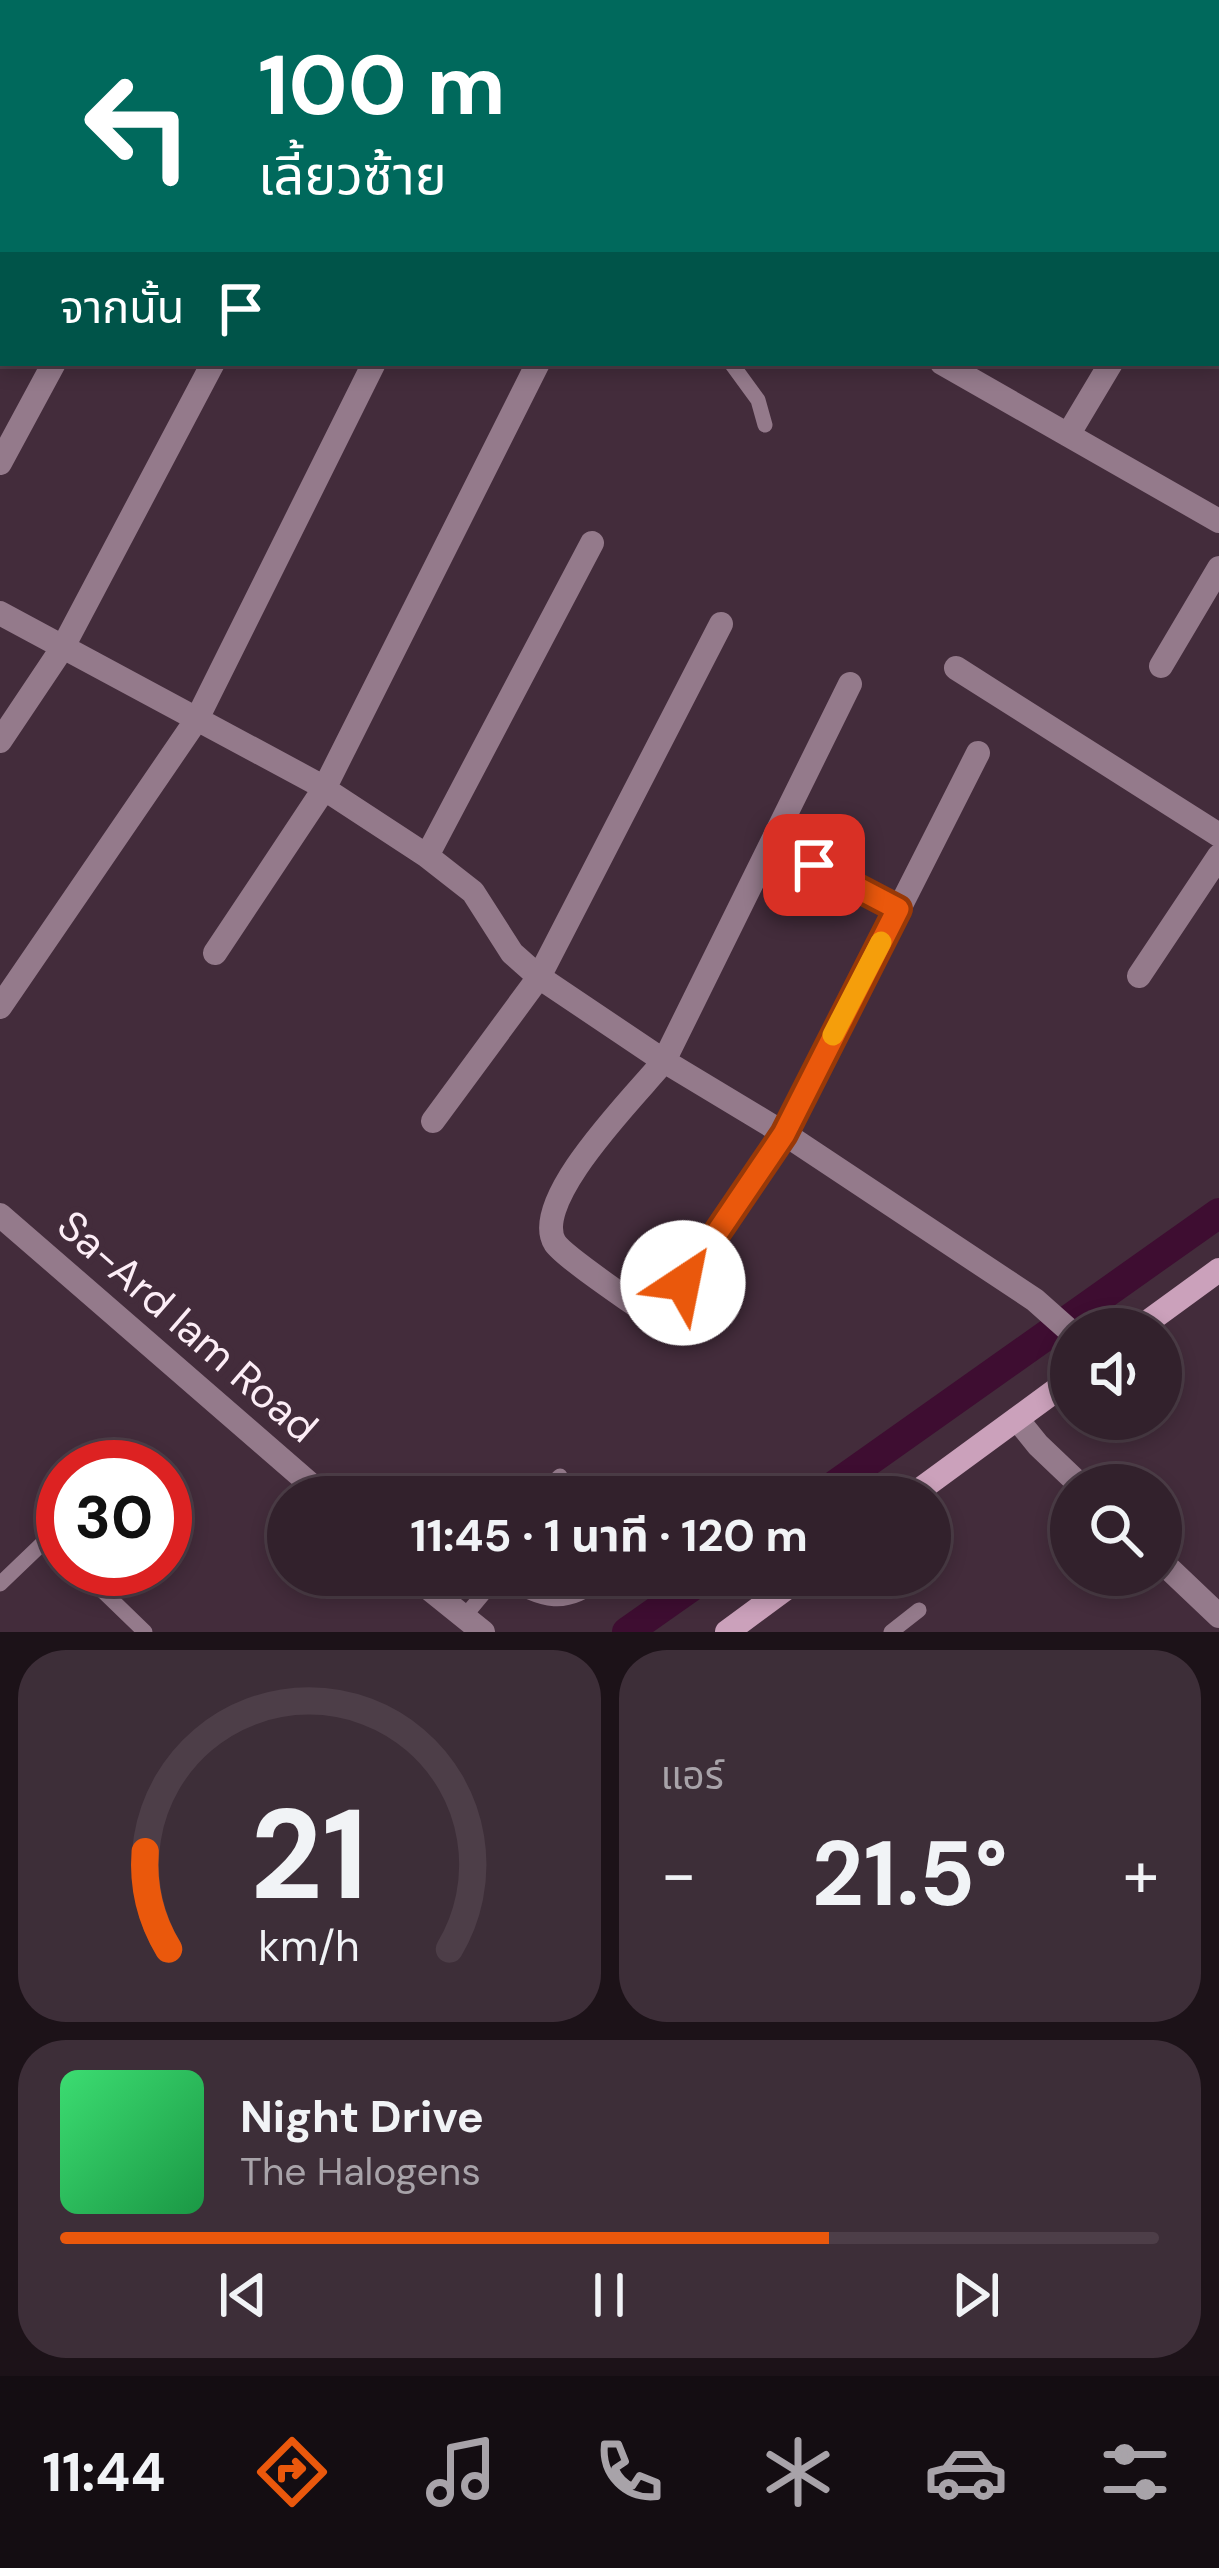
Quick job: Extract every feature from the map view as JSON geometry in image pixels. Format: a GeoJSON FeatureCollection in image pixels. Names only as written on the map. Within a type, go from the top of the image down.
{"type":"FeatureCollection","features":[{"type":"Feature","properties":{"kind":"street"},"geometry":{"type":"LineString","coordinates":[[0,463],[52,366]]}},
{"type":"Feature","properties":{"kind":"street"},"geometry":{"type":"LineString","coordinates":[[0,741],[63,647],[211,366]]}},
{"type":"Feature","properties":{"kind":"street"},"geometry":{"type":"LineString","coordinates":[[0,1007],[196,719],[372,366]]}},
{"type":"Feature","properties":{"kind":"street"},"geometry":{"type":"LineString","coordinates":[[215,953],[324,789],[536,366]]}},
{"type":"Feature","properties":{"kind":"street"},"geometry":{"type":"LineString","coordinates":[[947,366],[1219,521]]}},
{"type":"Feature","properties":{"kind":"street"},"geometry":{"type":"LineString","coordinates":[[1068,435],[1109,366]]}},
{"type":"Feature","properties":{"kind":"street"},"geometry":{"type":"LineString","coordinates":[[427,856],[592,543]]}},
{"type":"Feature","properties":{"kind":"street"},"geometry":{"type":"LineString","coordinates":[[1161,666],[1219,568]]}},
{"type":"Feature","properties":{"kind":"street"},"geometry":{"type":"LineString","coordinates":[[0,613],[324,789],[427,856],[473,892],[512,953],[538,977],[784,1134],[1050,1313]]}},
{"type":"Feature","properties":{"kind":"street"},"geometry":{"type":"LineString","coordinates":[[433,1120],[538,977],[721,625]]}},
{"type":"Feature","properties":{"kind":"street"},"geometry":{"type":"LineString","coordinates":[[956,668],[1219,835]]}},
{"type":"Feature","properties":{"kind":"street"},"geometry":{"type":"LineString","coordinates":[[850,684],[664,1061],[561,1187],[548,1224],[556,1245],[658,1321],[784,1134],[978,753]]}},
{"type":"Feature","properties":{"kind":"street"},"geometry":{"type":"LineString","coordinates":[[772,843],[898,909]]}},
{"type":"Feature","properties":{"kind":"street"},"geometry":{"type":"LineString","coordinates":[[1139,976],[1219,856]]}},
{"type":"Feature","properties":{"kind":"street","name":"Sa-Ard Iam Road"},"geometry":{"type":"LineString","coordinates":[[0,1215],[301,1476]]}},
{"type":"Feature","properties":{"kind":"street"},"geometry":{"type":"LineString","coordinates":[[1167,1308],[1219,1270]]}},
{"type":"Feature","properties":{"kind":"street"},"geometry":{"type":"LineString","coordinates":[[939,1476],[1050,1395]]}},
{"type":"Feature","properties":{"kind":"street"},"geometry":{"type":"LineString","coordinates":[[1017,1419],[1058,1464]]}},
{"type":"Feature","properties":{"kind":"street"},"geometry":{"type":"LineString","coordinates":[[1182,1581],[1219,1616]]}},
{"type":"Feature","properties":{"kind":"street"},"geometry":{"type":"LineString","coordinates":[[438,1596],[473,1624]]}},
{"type":"Feature","properties":{"kind":"street"},"geometry":{"type":"LineString","coordinates":[[745,1627],[780,1596]]}},
{"type":"Feature","properties":{"kind":"lane"},"geometry":{"type":"LineString","coordinates":[[733,366],[758,400],[765,425]]}},
{"type":"Feature","properties":{"kind":"lane"},"geometry":{"type":"LineString","coordinates":[[0,1584],[36,1550]]}},
{"type":"Feature","properties":{"kind":"lane"},"geometry":{"type":"LineString","coordinates":[[108,1596],[145,1632]]}},
{"type":"Feature","properties":{"kind":"lane"},"geometry":{"type":"LineString","coordinates":[[473,1624],[488,1596]]}},
{"type":"Feature","properties":{"kind":"lane"},"geometry":{"type":"LineString","coordinates":[[538,1596],[560,1601],[578,1596]]}},
{"type":"Feature","properties":{"kind":"lane"},"geometry":{"type":"LineString","coordinates":[[891,1632],[919,1610]]}},
{"type":"Feature","properties":{"kind":"waterway"},"geometry":{"type":"LineString","coordinates":[[848,1476],[1219,1213]]}},
{"type":"Feature","properties":{"kind":"waterway"},"geometry":{"type":"LineString","coordinates":[[627,1632],[678,1596]]}},
{"type":"Feature","properties":{"kind":"slow traffic"},"geometry":{"type":"LineString","coordinates":[[833,1035],[881,942]]}},
{"type":"Feature","properties":{"kind":"route"},"geometry":{"type":"LineString","coordinates":[[683,1283],[784,1134],[898,909],[814,865]]}}]}
